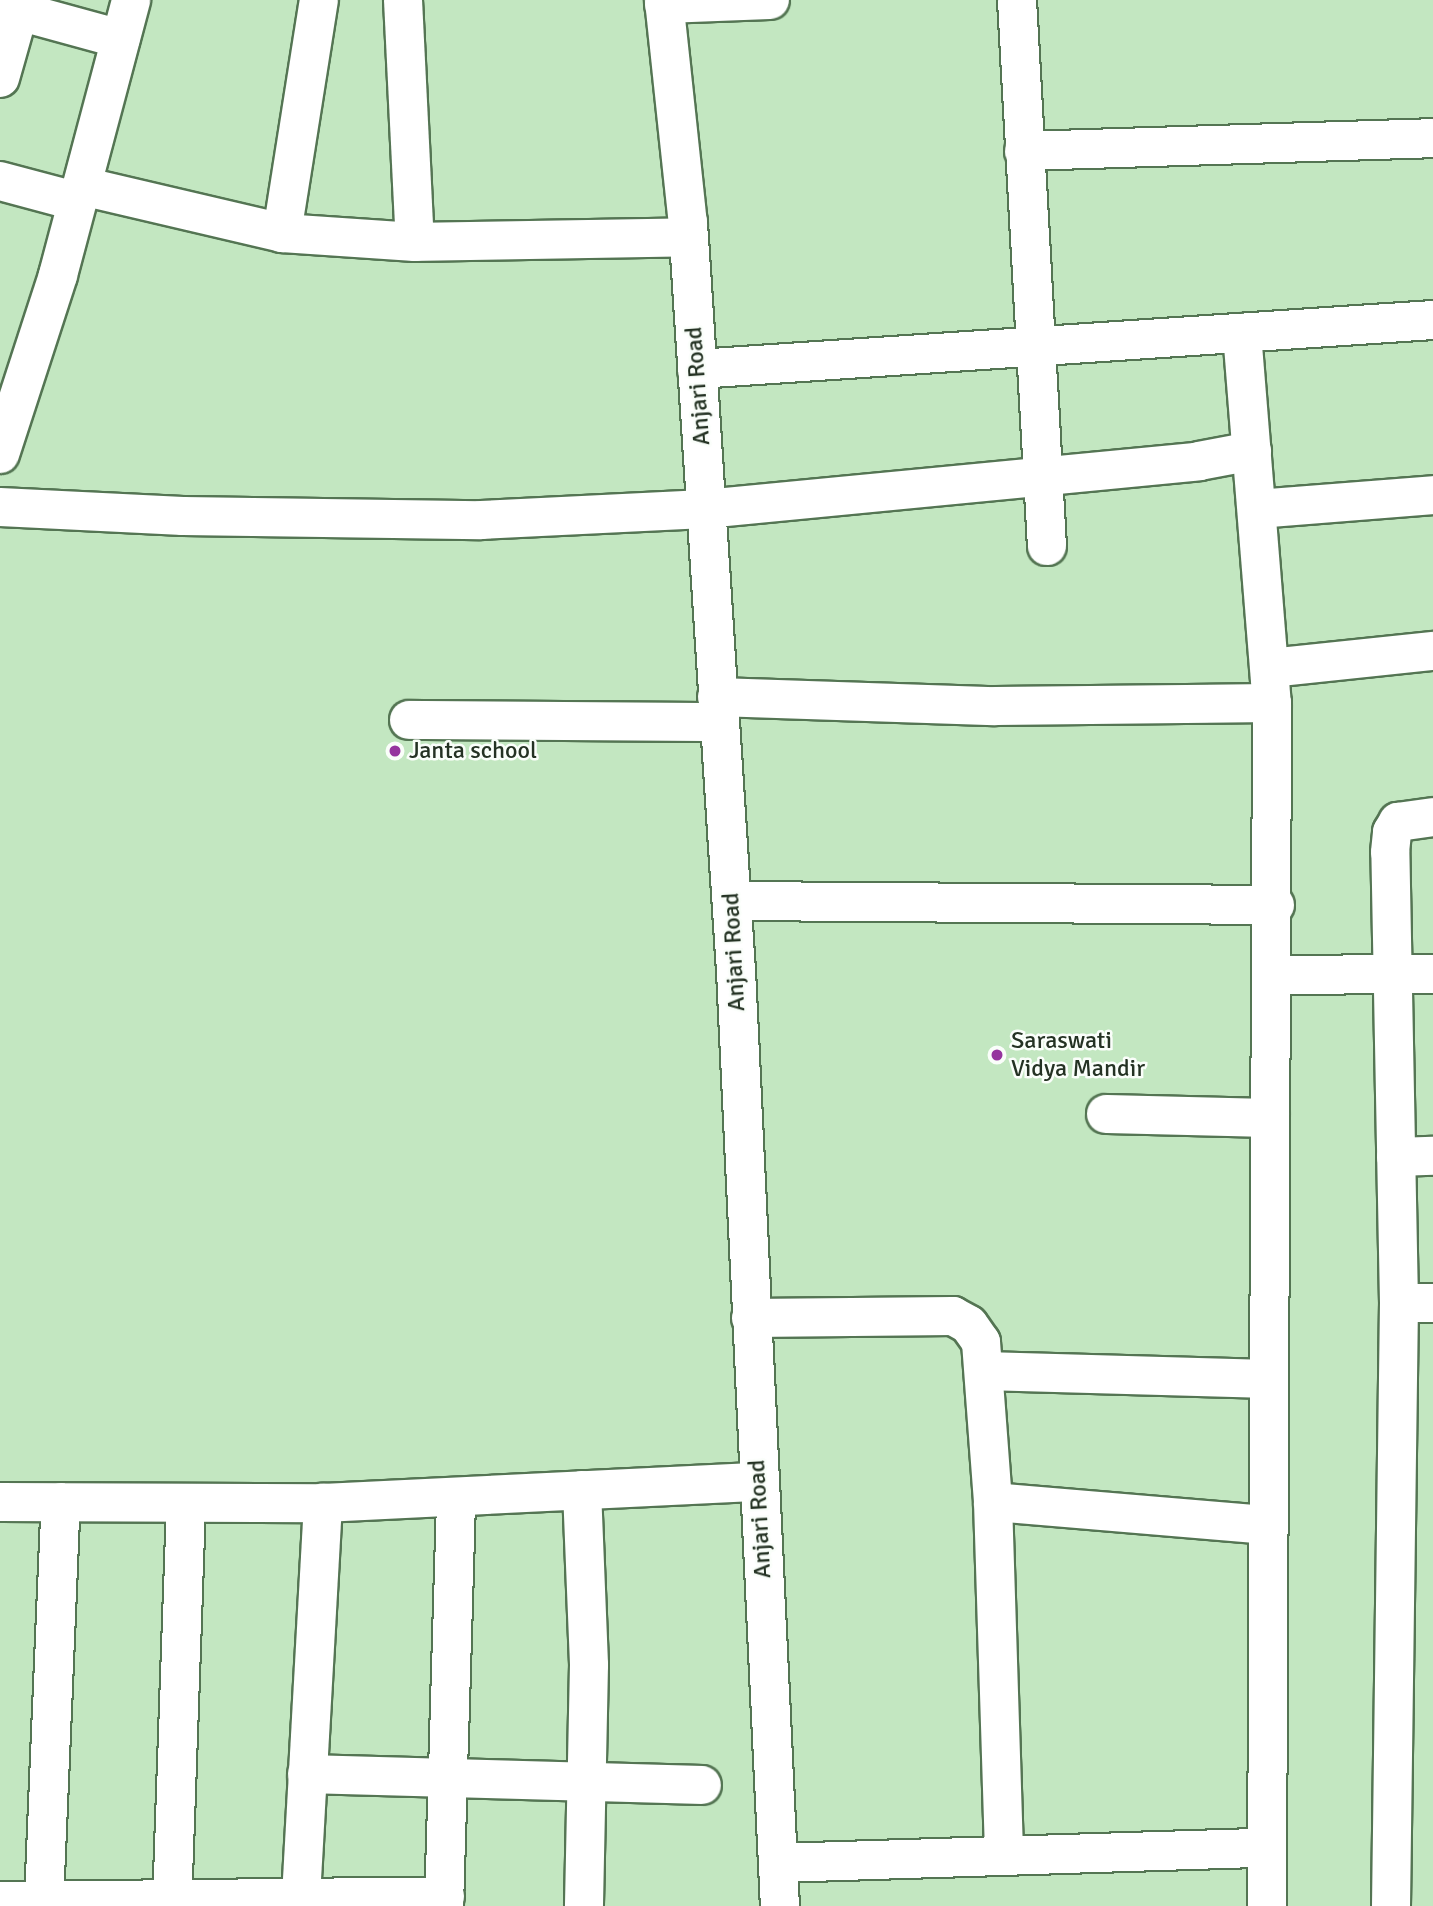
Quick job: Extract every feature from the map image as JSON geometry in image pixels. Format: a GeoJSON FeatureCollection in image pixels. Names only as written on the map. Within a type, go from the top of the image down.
{"type":"FeatureCollection","features":[{"type":"Feature","properties":{"kind":"street"},"geometry":{"type":"LineString","coordinates":[[4,431],[82,186],[131,0]]}},
{"type":"Feature","properties":{"kind":"street"},"geometry":{"type":"LineString","coordinates":[[282,233],[319,0]]}},
{"type":"Feature","properties":{"kind":"street"},"geometry":{"type":"LineString","coordinates":[[402,0],[415,242]]}},
{"type":"Feature","properties":{"kind":"street"},"geometry":{"type":"LineString","coordinates":[[664,2],[770,0]]}},
{"type":"Feature","properties":{"kind":"street"},"geometry":{"type":"LineString","coordinates":[[1017,0],[1047,546]]}},
{"type":"Feature","properties":{"kind":"street","name":"Anjari Road"},"geometry":{"type":"LineString","coordinates":[[664,2],[688,237],[732,901],[780,1906]]}},
{"type":"Feature","properties":{"kind":"street"},"geometry":{"type":"LineString","coordinates":[[0,78],[14,5],[121,39]]}},
{"type":"Feature","properties":{"kind":"street"},"geometry":{"type":"LineString","coordinates":[[1024,151],[1433,138]]}},
{"type":"Feature","properties":{"kind":"street"},"geometry":{"type":"LineString","coordinates":[[0,181],[75,201],[82,186]]}},
{"type":"Feature","properties":{"kind":"street"},"geometry":{"type":"LineString","coordinates":[[82,186],[282,233],[415,242],[688,237]]}},
{"type":"Feature","properties":{"kind":"street"},"geometry":{"type":"LineString","coordinates":[[697,369],[1433,320]]}},
{"type":"Feature","properties":{"kind":"street"},"geometry":{"type":"LineString","coordinates":[[1242,333],[1271,685],[1275,905],[1270,1118],[1266,1906]]}},
{"type":"Feature","properties":{"kind":"street"},"geometry":{"type":"LineString","coordinates":[[0,507],[183,516],[481,520],[705,509],[1042,473],[1199,461],[1252,451]]}},
{"type":"Feature","properties":{"kind":"street"},"geometry":{"type":"LineString","coordinates":[[1256,509],[1433,495]]}},
{"type":"Feature","properties":{"kind":"street"},"geometry":{"type":"LineString","coordinates":[[410,720],[718,709],[995,706],[1271,685],[1433,652]]}},
{"type":"Feature","properties":{"kind":"street"},"geometry":{"type":"LineString","coordinates":[[1391,1906],[1416,1303],[1415,1157],[1393,975],[1392,832],[1398,822],[1433,817]]}},
{"type":"Feature","properties":{"kind":"street"},"geometry":{"type":"LineString","coordinates":[[732,901],[1275,905]]}},
{"type":"Feature","properties":{"kind":"street"},"geometry":{"type":"LineString","coordinates":[[1273,975],[1433,974]]}},
{"type":"Feature","properties":{"kind":"street"},"geometry":{"type":"LineString","coordinates":[[1106,1114],[1270,1118]]}},
{"type":"Feature","properties":{"kind":"street"},"geometry":{"type":"LineString","coordinates":[[751,1318],[953,1316],[969,1325],[981,1342],[993,1503],[1004,1856]]}},
{"type":"Feature","properties":{"kind":"street"},"geometry":{"type":"LineString","coordinates":[[985,1371],[1268,1379]]}},
{"type":"Feature","properties":{"kind":"street"},"geometry":{"type":"LineString","coordinates":[[0,1502],[323,1503],[758,1482]]}},
{"type":"Feature","properties":{"kind":"street"},"geometry":{"type":"LineString","coordinates":[[582,1490],[589,1665],[584,1906]]}},
{"type":"Feature","properties":{"kind":"street"},"geometry":{"type":"LineString","coordinates":[[0,1901],[172,1902],[300,1897],[444,1901],[456,1497]]}},
{"type":"Feature","properties":{"kind":"street"},"geometry":{"type":"LineString","coordinates":[[44,1900],[61,1502]]}},
{"type":"Feature","properties":{"kind":"street"},"geometry":{"type":"LineString","coordinates":[[172,1902],[186,1503]]}},
{"type":"Feature","properties":{"kind":"street"},"geometry":{"type":"LineString","coordinates":[[300,1897],[323,1503]]}},
{"type":"Feature","properties":{"kind":"street"},"geometry":{"type":"LineString","coordinates":[[993,1503],[1267,1525]]}},
{"type":"Feature","properties":{"kind":"street"},"geometry":{"type":"LineString","coordinates":[[307,1774],[702,1784]]}},
{"type":"Feature","properties":{"kind":"street"},"geometry":{"type":"LineString","coordinates":[[778,1863],[1266,1848]]}},
{"type":"Feature","properties":{"kind":"place","name":"Janta school"},"geometry":{"type":"Point","coordinates":[395,751]}},
{"type":"Feature","properties":{"kind":"place","name":"Saraswati Vidya Mandir"},"geometry":{"type":"Point","coordinates":[997,1055]}}]}
